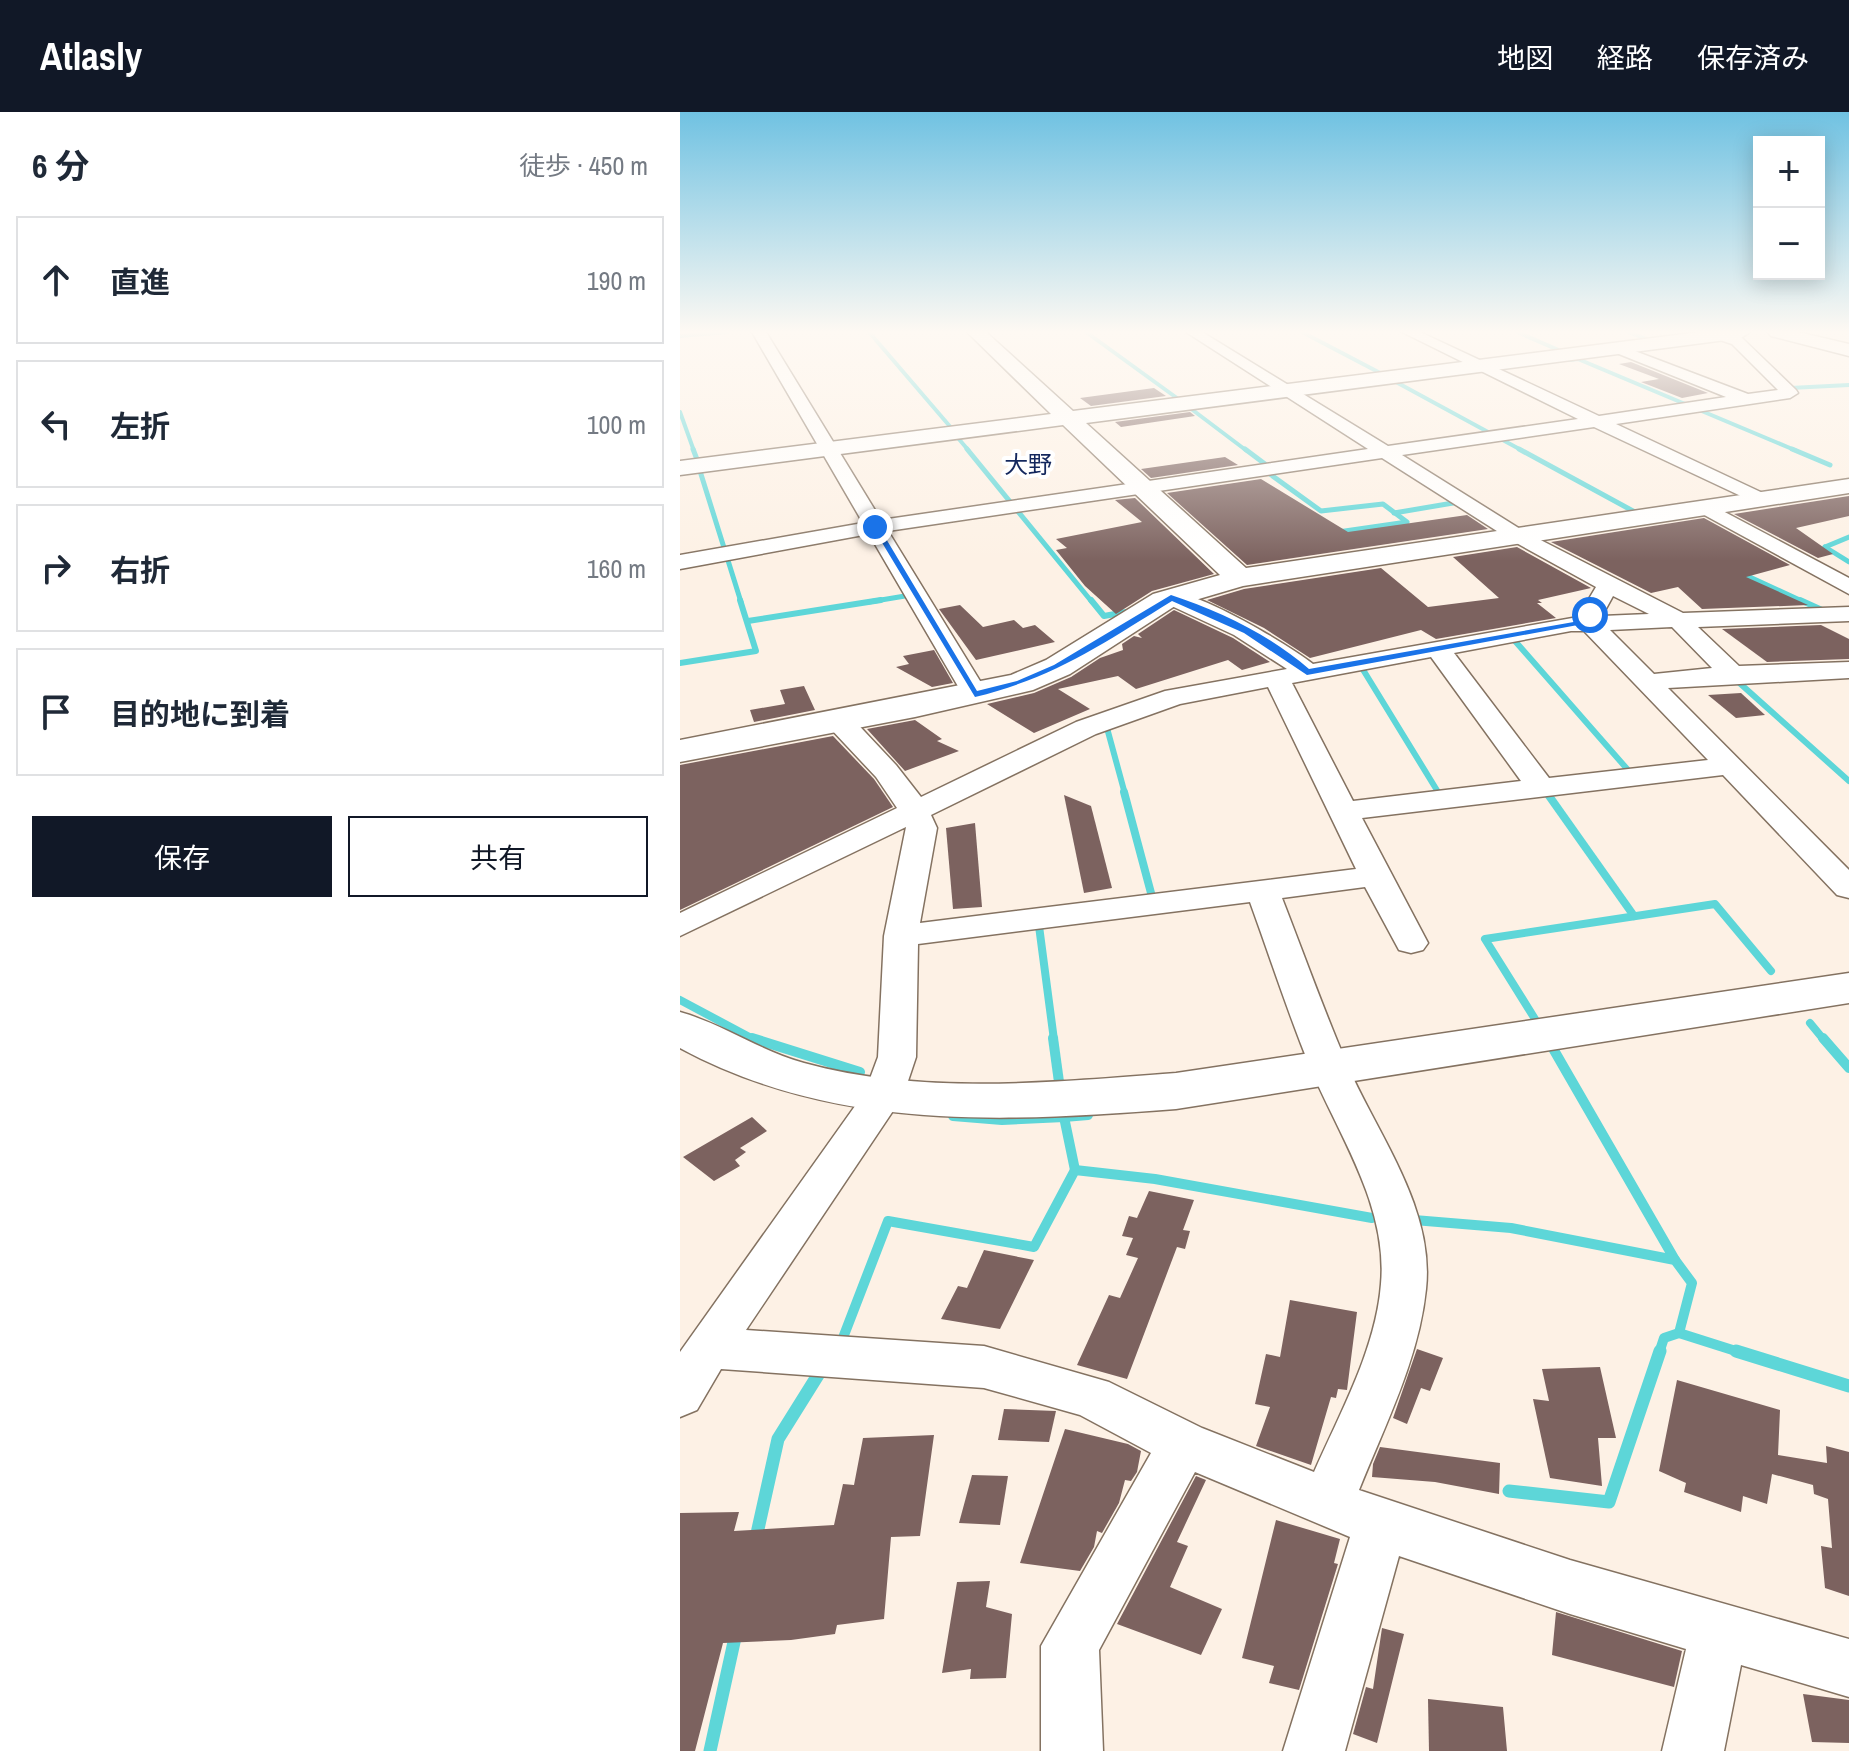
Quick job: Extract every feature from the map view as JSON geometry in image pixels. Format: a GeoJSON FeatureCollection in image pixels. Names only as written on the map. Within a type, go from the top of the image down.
{"type":"FeatureCollection","features":[{"type":"Feature","properties":{"kind":"street"},"geometry":{"type":"LineString","coordinates":[[803,408],[975,694]]}},
{"type":"Feature","properties":{"kind":"street"},"geometry":{"type":"LineString","coordinates":[[1061,408],[1240,578]]}},
{"type":"Feature","properties":{"kind":"street"},"geometry":{"type":"LineString","coordinates":[[680,468],[1154,408]]}},
{"type":"Feature","properties":{"kind":"street"},"geometry":{"type":"LineString","coordinates":[[1316,408],[1518,536],[1677,619],[1732,674]]}},
{"type":"Feature","properties":{"kind":"street"},"geometry":{"type":"LineString","coordinates":[[1571,408],[1760,499]]}},
{"type":"Feature","properties":{"kind":"street"},"geometry":{"type":"LineString","coordinates":[[680,562],[875,527],[1686,408]]}},
{"type":"Feature","properties":{"kind":"street"},"geometry":{"type":"LineString","coordinates":[[680,751],[840,722],[1021,683],[1058,667],[1171,597],[1240,578],[1849,486]]}},
{"type":"Feature","properties":{"kind":"street"},"geometry":{"type":"LineString","coordinates":[[1704,507],[1844,580]]}},
{"type":"Feature","properties":{"kind":"street"},"geometry":{"type":"LineString","coordinates":[[1589,622],[1590,615],[1609,585]]}},
{"type":"Feature","properties":{"kind":"street"},"geometry":{"type":"LineString","coordinates":[[1171,597],[1247,631],[1286,654],[1341,811],[1411,943]]}},
{"type":"Feature","properties":{"kind":"street"},"geometry":{"type":"LineString","coordinates":[[680,926],[1119,714],[1174,697],[1589,622],[1849,614]]}},
{"type":"Feature","properties":{"kind":"street"},"geometry":{"type":"LineString","coordinates":[[1589,622],[1849,888]]}},
{"type":"Feature","properties":{"kind":"street"},"geometry":{"type":"LineString","coordinates":[[1438,649],[1541,788]]}},
{"type":"Feature","properties":{"kind":"street"},"geometry":{"type":"LineString","coordinates":[[1649,682],[1732,674],[1849,670]]}},
{"type":"Feature","properties":{"kind":"street"},"geometry":{"type":"LineString","coordinates":[[1820,673],[1849,697]]}},
{"type":"Feature","properties":{"kind":"street"},"geometry":{"type":"LineString","coordinates":[[680,1395],[708,1348],[883,1096],[897,1057],[901,936],[922,828],[916,812],[878,761],[840,722]]}},
{"type":"Feature","properties":{"kind":"street"},"geometry":{"type":"LineString","coordinates":[[1341,811],[1729,766]]}},
{"type":"Feature","properties":{"kind":"street"},"geometry":{"type":"LineString","coordinates":[[901,936],[1376,876]]}},
{"type":"Feature","properties":{"kind":"street"},"geometry":{"type":"LineString","coordinates":[[1262,889],[1329,1066],[1386,1192],[1399,1234],[1405,1283],[1395,1332],[1328,1502]]}},
{"type":"Feature","properties":{"kind":"street"},"geometry":{"type":"LineString","coordinates":[[680,1028],[729,1056],[780,1075],[883,1096],[966,1101],[1070,1099],[1176,1091],[1849,988]]}},
{"type":"Feature","properties":{"kind":"street"},"geometry":{"type":"LineString","coordinates":[[708,1348],[984,1367],[1092,1397],[1184,1444],[1381,1524],[1570,1587],[1849,1668]]}},
{"type":"Feature","properties":{"kind":"street"},"geometry":{"type":"LineString","coordinates":[[1072,1751],[1070,1646],[1184,1444]]}},
{"type":"Feature","properties":{"kind":"street"},"geometry":{"type":"LineString","coordinates":[[1314,1751],[1381,1524]]}},
{"type":"Feature","properties":{"kind":"street"},"geometry":{"type":"LineString","coordinates":[[1693,1751],[1719,1631]]}},
{"type":"Feature","properties":{"kind":"building"},"geometry":{"type":"Polygon","coordinates":[[[1190,412],[1195,416],[1121,427],[1115,422],[1190,412]]]}},
{"type":"Feature","properties":{"kind":"building"},"geometry":{"type":"Polygon","coordinates":[[[1225,457],[1238,465],[1151,478],[1141,469],[1225,457]]]}},
{"type":"Feature","properties":{"kind":"building"},"geometry":{"type":"Polygon","coordinates":[[[1261,479],[1348,532],[1467,515],[1488,529],[1247,565],[1167,493],[1261,479]]]}},
{"type":"Feature","properties":{"kind":"building"},"geometry":{"type":"Polygon","coordinates":[[[1849,496],[1849,516],[1796,528],[1833,554],[1818,558],[1734,514],[1849,496]]]}},
{"type":"Feature","properties":{"kind":"building"},"geometry":{"type":"Polygon","coordinates":[[[1135,498],[1214,574],[1152,591],[1116,614],[1085,586],[1056,550],[1067,548],[1056,539],[1142,522],[1115,500],[1135,498]]]}},
{"type":"Feature","properties":{"kind":"building"},"geometry":{"type":"Polygon","coordinates":[[[1704,518],[1790,565],[1746,577],[1808,605],[1702,609],[1678,587],[1651,593],[1551,542],[1704,518]]]}},
{"type":"Feature","properties":{"kind":"building"},"geometry":{"type":"Polygon","coordinates":[[[1517,547],[1591,588],[1538,600],[1542,603],[1537,603],[1556,618],[1436,639],[1421,630],[1310,658],[1264,628],[1207,600],[1244,589],[1381,568],[1428,607],[1499,598],[1453,557],[1517,547]]]}},
{"type":"Feature","properties":{"kind":"building"},"geometry":{"type":"Polygon","coordinates":[[[960,605],[983,627],[1014,620],[1023,628],[1035,625],[1055,642],[976,660],[939,609],[960,605]]]}},
{"type":"Feature","properties":{"kind":"building"},"geometry":{"type":"Polygon","coordinates":[[[1174,610],[1233,638],[1270,662],[1242,670],[1228,660],[1136,689],[1118,676],[1058,689],[1090,709],[1034,733],[987,704],[1034,693],[1071,677],[1100,658],[1123,650],[1122,644],[1134,636],[1142,638],[1138,634],[1174,610]]]}},
{"type":"Feature","properties":{"kind":"building"},"geometry":{"type":"Polygon","coordinates":[[[1821,625],[1849,639],[1849,659],[1767,662],[1722,629],[1821,625]]]}},
{"type":"Feature","properties":{"kind":"building"},"geometry":{"type":"Polygon","coordinates":[[[934,650],[953,683],[932,687],[896,667],[909,664],[903,656],[934,650]]]}},
{"type":"Feature","properties":{"kind":"building"},"geometry":{"type":"Polygon","coordinates":[[[804,686],[815,710],[754,722],[750,710],[785,704],[780,690],[804,686]]]}},
{"type":"Feature","properties":{"kind":"building"},"geometry":{"type":"Polygon","coordinates":[[[1741,693],[1765,715],[1736,718],[1708,695],[1741,693]]]}},
{"type":"Feature","properties":{"kind":"building"},"geometry":{"type":"Polygon","coordinates":[[[915,720],[942,739],[937,741],[959,751],[905,771],[867,729],[915,720]]]}},
{"type":"Feature","properties":{"kind":"building"},"geometry":{"type":"Polygon","coordinates":[[[833,736],[874,779],[893,807],[680,910],[680,765],[833,736]]]}},
{"type":"Feature","properties":{"kind":"building"},"geometry":{"type":"Polygon","coordinates":[[[1064,795],[1091,806],[1112,888],[1084,893],[1064,795]]]}},
{"type":"Feature","properties":{"kind":"building"},"geometry":{"type":"Polygon","coordinates":[[[975,823],[982,907],[953,909],[946,828],[975,823]]]}},
{"type":"Feature","properties":{"kind":"building"},"geometry":{"type":"Polygon","coordinates":[[[752,1117],[767,1131],[740,1148],[746,1152],[735,1160],[740,1166],[714,1181],[683,1157],[752,1117]]]}},
{"type":"Feature","properties":{"kind":"building"},"geometry":{"type":"Polygon","coordinates":[[[1149,1191],[1194,1200],[1183,1230],[1190,1231],[1185,1249],[1177,1247],[1127,1379],[1077,1365],[1109,1295],[1120,1298],[1138,1258],[1126,1255],[1133,1238],[1122,1236],[1129,1216],[1137,1218],[1149,1191]]]}},
{"type":"Feature","properties":{"kind":"building"},"geometry":{"type":"Polygon","coordinates":[[[984,1250],[1034,1260],[1000,1329],[941,1319],[958,1286],[967,1288],[984,1250]]]}},
{"type":"Feature","properties":{"kind":"building"},"geometry":{"type":"Polygon","coordinates":[[[1290,1300],[1357,1312],[1347,1390],[1338,1389],[1336,1398],[1331,1397],[1311,1465],[1256,1446],[1270,1407],[1255,1404],[1266,1354],[1280,1357],[1290,1300]]]}},
{"type":"Feature","properties":{"kind":"building"},"geometry":{"type":"Polygon","coordinates":[[[1417,1349],[1443,1358],[1430,1391],[1421,1388],[1407,1424],[1393,1418],[1417,1349]]]}},
{"type":"Feature","properties":{"kind":"building"},"geometry":{"type":"Polygon","coordinates":[[[1600,1367],[1616,1438],[1598,1438],[1602,1486],[1550,1478],[1533,1399],[1549,1401],[1542,1369],[1600,1367]]]}},
{"type":"Feature","properties":{"kind":"building"},"geometry":{"type":"Polygon","coordinates":[[[1677,1380],[1780,1410],[1778,1455],[1827,1463],[1826,1446],[1849,1452],[1849,1596],[1825,1588],[1821,1546],[1832,1548],[1828,1499],[1814,1494],[1813,1485],[1772,1474],[1767,1504],[1743,1496],[1741,1512],[1684,1492],[1686,1483],[1659,1471],[1677,1380]]]}},
{"type":"Feature","properties":{"kind":"building"},"geometry":{"type":"Polygon","coordinates":[[[1004,1409],[1056,1411],[1049,1442],[998,1440],[1004,1409]]]}},
{"type":"Feature","properties":{"kind":"building"},"geometry":{"type":"Polygon","coordinates":[[[1065,1429],[1128,1444],[1141,1451],[1137,1472],[1131,1481],[1125,1480],[1119,1503],[1102,1533],[1097,1531],[1094,1547],[1080,1571],[1020,1563],[1065,1429]]]}},
{"type":"Feature","properties":{"kind":"building"},"geometry":{"type":"Polygon","coordinates":[[[934,1435],[920,1536],[891,1537],[884,1619],[837,1625],[835,1634],[791,1640],[723,1643],[695,1751],[680,1751],[680,1513],[739,1512],[734,1531],[834,1525],[843,1484],[854,1485],[863,1438],[934,1435]]]}},
{"type":"Feature","properties":{"kind":"building"},"geometry":{"type":"Polygon","coordinates":[[[1380,1447],[1500,1463],[1499,1494],[1435,1482],[1372,1477],[1380,1447]]]}},
{"type":"Feature","properties":{"kind":"building"},"geometry":{"type":"Polygon","coordinates":[[[972,1475],[1008,1476],[1000,1525],[959,1523],[972,1475]]]}},
{"type":"Feature","properties":{"kind":"building"},"geometry":{"type":"Polygon","coordinates":[[[1196,1476],[1206,1480],[1177,1542],[1188,1546],[1170,1587],[1222,1609],[1201,1655],[1117,1624],[1196,1476]]]}},
{"type":"Feature","properties":{"kind":"building"},"geometry":{"type":"Polygon","coordinates":[[[1276,1520],[1340,1539],[1334,1563],[1338,1564],[1299,1690],[1269,1683],[1274,1666],[1242,1658],[1276,1520]]]}},
{"type":"Feature","properties":{"kind":"building"},"geometry":{"type":"Polygon","coordinates":[[[990,1581],[986,1607],[1012,1614],[1006,1678],[970,1679],[971,1669],[942,1673],[957,1582],[990,1581]]]}},
{"type":"Feature","properties":{"kind":"building"},"geometry":{"type":"Polygon","coordinates":[[[1556,1612],[1682,1651],[1674,1687],[1552,1655],[1556,1612]]]}},
{"type":"Feature","properties":{"kind":"building"},"geometry":{"type":"Polygon","coordinates":[[[1382,1628],[1404,1634],[1377,1743],[1353,1734],[1366,1687],[1373,1689],[1382,1628]]]}},
{"type":"Feature","properties":{"kind":"building"},"geometry":{"type":"Polygon","coordinates":[[[1803,1694],[1849,1700],[1849,1743],[1812,1742],[1803,1694]]]}},
{"type":"Feature","properties":{"kind":"building"},"geometry":{"type":"Polygon","coordinates":[[[1428,1699],[1503,1707],[1507,1751],[1429,1751],[1428,1699]]]}},
{"type":"Feature","properties":{"kind":"waterway"},"geometry":{"type":"LineString","coordinates":[[935,408],[953,430]]}},
{"type":"Feature","properties":{"kind":"waterway"},"geometry":{"type":"LineString","coordinates":[[1191,408],[1247,451]]}},
{"type":"Feature","properties":{"kind":"waterway"},"geometry":{"type":"LineString","coordinates":[[1445,408],[1523,451]]}},
{"type":"Feature","properties":{"kind":"waterway"},"geometry":{"type":"LineString","coordinates":[[1696,408],[1797,451]]}},
{"type":"Feature","properties":{"kind":"waterway"},"geometry":{"type":"LineString","coordinates":[[680,412],[694,451]]}},
{"type":"Feature","properties":{"kind":"waterway"},"geometry":{"type":"LineString","coordinates":[[958,438],[969,451]]}},
{"type":"Feature","properties":{"kind":"waterway"},"geometry":{"type":"LineString","coordinates":[[693,449],[698,462]]}},
{"type":"Feature","properties":{"kind":"waterway"},"geometry":{"type":"LineString","coordinates":[[967,449],[1092,602]]}},
{"type":"Feature","properties":{"kind":"waterway"},"geometry":{"type":"LineString","coordinates":[[1245,449],[1269,467]]}},
{"type":"Feature","properties":{"kind":"waterway"},"geometry":{"type":"LineString","coordinates":[[1519,449],[1633,511]]}},
{"type":"Feature","properties":{"kind":"waterway"},"geometry":{"type":"LineString","coordinates":[[1792,449],[1830,465]]}},
{"type":"Feature","properties":{"kind":"waterway"},"geometry":{"type":"LineString","coordinates":[[1263,469],[1321,511],[1383,504],[1395,513]]}},
{"type":"Feature","properties":{"kind":"waterway"},"geometry":{"type":"LineString","coordinates":[[700,471],[741,602]]}},
{"type":"Feature","properties":{"kind":"waterway"},"geometry":{"type":"LineString","coordinates":[[1395,513],[1459,502]]}},
{"type":"Feature","properties":{"kind":"waterway"},"geometry":{"type":"LineString","coordinates":[[1338,532],[1407,522],[1395,513]]}},
{"type":"Feature","properties":{"kind":"waterway"},"geometry":{"type":"LineString","coordinates":[[1849,537],[1825,547],[1849,562]]}},
{"type":"Feature","properties":{"kind":"waterway"},"geometry":{"type":"LineString","coordinates":[[1741,573],[1804,602]]}},
{"type":"Feature","properties":{"kind":"waterway"},"geometry":{"type":"LineString","coordinates":[[881,600],[905,596]]}},
{"type":"Feature","properties":{"kind":"waterway"},"geometry":{"type":"LineString","coordinates":[[680,663],[756,651],[740,600]]}},
{"type":"Feature","properties":{"kind":"waterway"},"geometry":{"type":"LineString","coordinates":[[748,621],[881,600]]}},
{"type":"Feature","properties":{"kind":"waterway"},"geometry":{"type":"LineString","coordinates":[[869,602],[881,600]]}},
{"type":"Feature","properties":{"kind":"waterway"},"geometry":{"type":"LineString","coordinates":[[1091,600],[1104,616],[1126,612]]}},
{"type":"Feature","properties":{"kind":"waterway"},"geometry":{"type":"LineString","coordinates":[[1800,600],[1822,610]]}},
{"type":"Feature","properties":{"kind":"waterway"},"geometry":{"type":"LineString","coordinates":[[1515,641],[1628,770]]}},
{"type":"Feature","properties":{"kind":"waterway"},"geometry":{"type":"LineString","coordinates":[[1362,668],[1438,792]]}},
{"type":"Feature","properties":{"kind":"waterway"},"geometry":{"type":"LineString","coordinates":[[1735,679],[1849,781]]}},
{"type":"Feature","properties":{"kind":"waterway"},"geometry":{"type":"LineString","coordinates":[[1107,728],[1125,794]]}},
{"type":"Feature","properties":{"kind":"waterway"},"geometry":{"type":"LineString","coordinates":[[1124,792],[1151,893]]}},
{"type":"Feature","properties":{"kind":"waterway"},"geometry":{"type":"LineString","coordinates":[[1547,793],[1634,916]]}},
{"type":"Feature","properties":{"kind":"waterway"},"geometry":{"type":"LineString","coordinates":[[1535,1019],[1485,939],[1715,904],[1771,971]]}},
{"type":"Feature","properties":{"kind":"waterway"},"geometry":{"type":"LineString","coordinates":[[1039,926],[1054,1040]]}},
{"type":"Feature","properties":{"kind":"waterway"},"geometry":{"type":"LineString","coordinates":[[680,1000],[755,1040]]}},
{"type":"Feature","properties":{"kind":"waterway"},"geometry":{"type":"LineString","coordinates":[[1810,1023],[1824,1040]]}},
{"type":"Feature","properties":{"kind":"waterway"},"geometry":{"type":"LineString","coordinates":[[752,1038],[860,1072]]}},
{"type":"Feature","properties":{"kind":"waterway"},"geometry":{"type":"LineString","coordinates":[[1053,1038],[1059,1082]]}},
{"type":"Feature","properties":{"kind":"waterway"},"geometry":{"type":"LineString","coordinates":[[1823,1038],[1849,1068]]}},
{"type":"Feature","properties":{"kind":"waterway"},"geometry":{"type":"LineString","coordinates":[[1554,1045],[1551,1045],[1675,1260]]}},
{"type":"Feature","properties":{"kind":"waterway"},"geometry":{"type":"LineString","coordinates":[[1064,1117],[1088,1115]]}},
{"type":"Feature","properties":{"kind":"waterway"},"geometry":{"type":"LineString","coordinates":[[953,1116],[1002,1120],[1064,1117]]}},
{"type":"Feature","properties":{"kind":"waterway"},"geometry":{"type":"LineString","coordinates":[[1064,1117],[1075,1170]]}},
{"type":"Feature","properties":{"kind":"waterway"},"geometry":{"type":"LineString","coordinates":[[841,1343],[888,1221],[1034,1247],[1075,1170]]}},
{"type":"Feature","properties":{"kind":"waterway"},"geometry":{"type":"LineString","coordinates":[[1075,1170],[1155,1179],[1372,1218]]}},
{"type":"Feature","properties":{"kind":"waterway"},"geometry":{"type":"LineString","coordinates":[[1414,1220],[1511,1228],[1675,1260]]}},
{"type":"Feature","properties":{"kind":"waterway"},"geometry":{"type":"LineString","coordinates":[[1675,1260],[1692,1283],[1679,1333]]}},
{"type":"Feature","properties":{"kind":"waterway"},"geometry":{"type":"LineString","coordinates":[[1659,1353],[1664,1338],[1679,1333]]}},
{"type":"Feature","properties":{"kind":"waterway"},"geometry":{"type":"LineString","coordinates":[[1679,1333],[1742,1353]]}},
{"type":"Feature","properties":{"kind":"waterway"},"geometry":{"type":"LineString","coordinates":[[1509,1491],[1609,1502],[1660,1351]]}},
{"type":"Feature","properties":{"kind":"waterway"},"geometry":{"type":"LineString","coordinates":[[1736,1351],[1849,1386]]}},
{"type":"Feature","properties":{"kind":"waterway"},"geometry":{"type":"LineString","coordinates":[[756,1538],[778,1439],[823,1367]]}},
{"type":"Feature","properties":{"kind":"waterway"},"geometry":{"type":"LineString","coordinates":[[710,1751],[736,1633]]}},
{"type":"Feature","properties":{"kind":"district","name":"大野"},"geometry":{"type":"Point","coordinates":[1028,465]}},
{"type":"Feature","properties":{"kind":"route"},"geometry":{"type":"LineString","coordinates":[[875,527],[975,694],[1021,683],[1058,667],[1171,597],[1247,631],[1286,654],[1307,672],[1589,622],[1590,615]]}}]}
